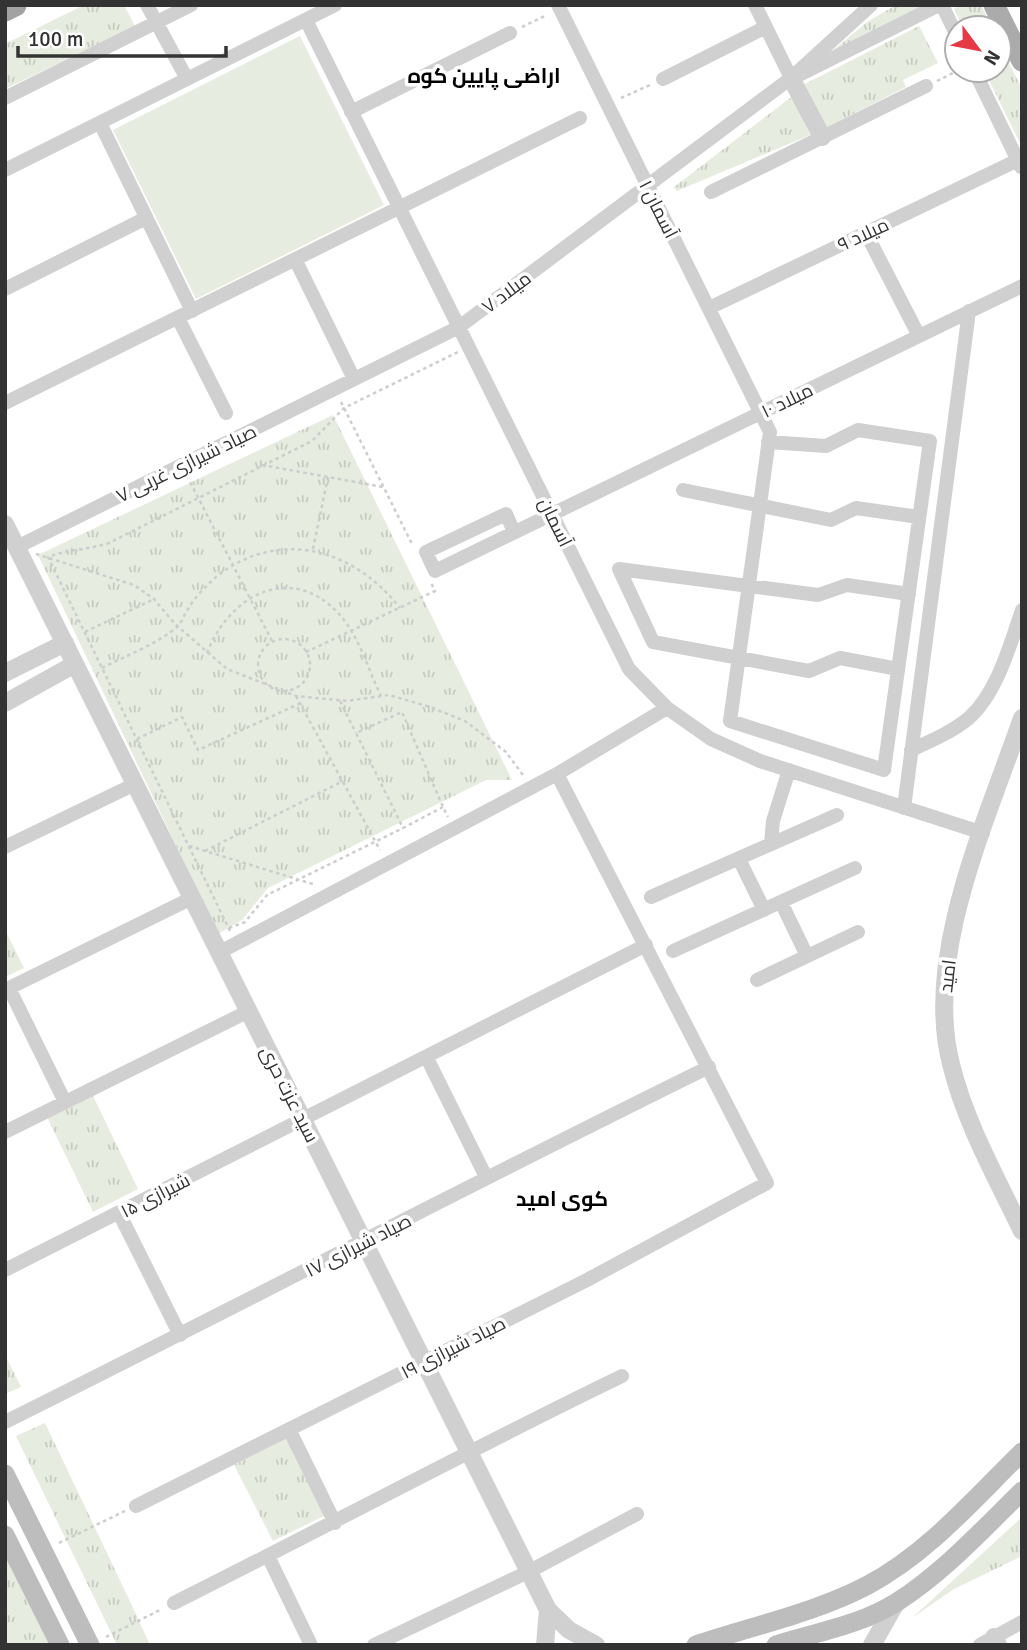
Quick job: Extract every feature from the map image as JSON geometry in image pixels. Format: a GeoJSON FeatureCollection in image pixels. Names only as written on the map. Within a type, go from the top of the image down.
{"type":"FeatureCollection","features":[{"type":"Feature","properties":{"kind":"highway"},"geometry":{"type":"LineString","coordinates":[[5,10],[15,5]]}},
{"type":"Feature","properties":{"kind":"main road"},"geometry":{"type":"LineString","coordinates":[[994,5],[1022,61]]}},
{"type":"Feature","properties":{"kind":"main road"},"geometry":{"type":"LineString","coordinates":[[696,1645],[834,1600],[867,1585],[927,1544],[1022,1452]]}},
{"type":"Feature","properties":{"kind":"main road"},"geometry":{"type":"LineString","coordinates":[[5,1474],[90,1645]]}},
{"type":"Feature","properties":{"kind":"main road"},"geometry":{"type":"LineString","coordinates":[[776,1645],[838,1628],[896,1602],[957,1554],[1022,1491]]}},
{"type":"Feature","properties":{"kind":"main road"},"geometry":{"type":"LineString","coordinates":[[5,1535],[60,1645]]}},
{"type":"Feature","properties":{"kind":"street"},"geometry":{"type":"LineString","coordinates":[[147,5],[187,79]]}},
{"type":"Feature","properties":{"kind":"street"},"geometry":{"type":"LineString","coordinates":[[5,98],[191,5]]}},
{"type":"Feature","properties":{"kind":"street"},"geometry":{"type":"LineString","coordinates":[[5,170],[335,5]]}},
{"type":"Feature","properties":{"kind":"street"},"geometry":{"type":"LineString","coordinates":[[755,5],[822,137]]}},
{"type":"Feature","properties":{"kind":"street"},"geometry":{"type":"LineString","coordinates":[[791,78],[871,5]]}},
{"type":"Feature","properties":{"kind":"street"},"geometry":{"type":"LineString","coordinates":[[791,78],[823,66],[941,5]]}},
{"type":"Feature","properties":{"kind":"street","name":"آسمان ۱"},"geometry":{"type":"LineString","coordinates":[[561,6],[770,432],[768,442]]}},
{"type":"Feature","properties":{"kind":"street","name":"آسمان"},"geometry":{"type":"LineString","coordinates":[[306,20],[629,669],[667,708],[711,739],[789,770],[983,834]]}},
{"type":"Feature","properties":{"kind":"street"},"geometry":{"type":"LineString","coordinates":[[663,79],[766,27]]}},
{"type":"Feature","properties":{"kind":"street"},"geometry":{"type":"LineString","coordinates":[[351,112],[510,33]]}},
{"type":"Feature","properties":{"kind":"street","name":"میلاد ۷"},"geometry":{"type":"LineString","coordinates":[[354,379],[459,327],[791,78]]}},
{"type":"Feature","properties":{"kind":"street"},"geometry":{"type":"LineString","coordinates":[[981,84],[1020,164]]}},
{"type":"Feature","properties":{"kind":"street"},"geometry":{"type":"LineString","coordinates":[[711,192],[926,86]]}},
{"type":"Feature","properties":{"kind":"street"},"geometry":{"type":"LineString","coordinates":[[5,403],[580,118]]}},
{"type":"Feature","properties":{"kind":"street"},"geometry":{"type":"LineString","coordinates":[[100,123],[192,311]]}},
{"type":"Feature","properties":{"kind":"street","name":"میلاد ۹"},"geometry":{"type":"LineString","coordinates":[[709,308],[1020,164]]}},
{"type":"Feature","properties":{"kind":"street"},"geometry":{"type":"LineString","coordinates":[[5,289],[146,218]]}},
{"type":"Feature","properties":{"kind":"street"},"geometry":{"type":"LineString","coordinates":[[866,233],[919,336]]}},
{"type":"Feature","properties":{"kind":"street"},"geometry":{"type":"LineString","coordinates":[[295,260],[354,379]]}},
{"type":"Feature","properties":{"kind":"street","name":"میلاد ۱۰"},"geometry":{"type":"LineString","coordinates":[[514,532],[506,514],[426,552],[435,570],[552,514],[919,336],[969,311],[1022,286]]}},
{"type":"Feature","properties":{"kind":"street"},"geometry":{"type":"LineString","coordinates":[[904,808],[969,311]]}},
{"type":"Feature","properties":{"kind":"street"},"geometry":{"type":"LineString","coordinates":[[178,318],[226,413]]}},
{"type":"Feature","properties":{"kind":"street","name":"صیاد شیرازی غربی ۷"},"geometry":{"type":"LineString","coordinates":[[17,547],[354,379]]}},
{"type":"Feature","properties":{"kind":"street"},"geometry":{"type":"LineString","coordinates":[[858,430],[930,441],[884,770],[730,721],[768,442],[826,446],[858,430]]}},
{"type":"Feature","properties":{"kind":"street"},"geometry":{"type":"LineString","coordinates":[[683,491],[831,520],[856,508],[919,517]]}},
{"type":"Feature","properties":{"kind":"street","name":"سید عزت حری"},"geometry":{"type":"LineString","coordinates":[[5,524],[548,1610],[569,1630],[596,1645]]}},
{"type":"Feature","properties":{"kind":"street"},"geometry":{"type":"LineString","coordinates":[[898,669],[840,658],[809,671],[653,642],[619,569],[818,595],[847,585],[909,594]]}},
{"type":"Feature","properties":{"kind":"street"},"geometry":{"type":"LineString","coordinates":[[911,750],[942,736],[970,717],[988,692],[1022,610]]}},
{"type":"Feature","properties":{"kind":"street"},"geometry":{"type":"LineString","coordinates":[[5,673],[65,643]]}},
{"type":"Feature","properties":{"kind":"street"},"geometry":{"type":"LineString","coordinates":[[38,657],[48,666],[47,680]]}},
{"type":"Feature","properties":{"kind":"street"},"geometry":{"type":"LineString","coordinates":[[5,703],[75,664]]}},
{"type":"Feature","properties":{"kind":"street"},"geometry":{"type":"LineString","coordinates":[[220,952],[452,826],[557,774],[667,708]]}},
{"type":"Feature","properties":{"kind":"street","name":"امید"},"geometry":{"type":"LineString","coordinates":[[1022,718],[954,919],[943,995],[950,1063],[975,1133],[1022,1231]]}},
{"type":"Feature","properties":{"kind":"street"},"geometry":{"type":"LineString","coordinates":[[771,844],[773,821],[789,770]]}},
{"type":"Feature","properties":{"kind":"street"},"geometry":{"type":"LineString","coordinates":[[557,774],[709,1067]]}},
{"type":"Feature","properties":{"kind":"street"},"geometry":{"type":"LineString","coordinates":[[5,847],[135,784]]}},
{"type":"Feature","properties":{"kind":"street"},"geometry":{"type":"LineString","coordinates":[[651,897],[837,815]]}},
{"type":"Feature","properties":{"kind":"street"},"geometry":{"type":"LineString","coordinates":[[738,859],[764,910]]}},
{"type":"Feature","properties":{"kind":"street"},"geometry":{"type":"LineString","coordinates":[[673,951],[855,868]]}},
{"type":"Feature","properties":{"kind":"street"},"geometry":{"type":"LineString","coordinates":[[65,1102],[7,989],[192,898]]}},
{"type":"Feature","properties":{"kind":"street"},"geometry":{"type":"LineString","coordinates":[[781,902],[807,956]]}},
{"type":"Feature","properties":{"kind":"street"},"geometry":{"type":"LineString","coordinates":[[757,980],[858,932]]}},
{"type":"Feature","properties":{"kind":"street","name":"شیرازی ۱۵"},"geometry":{"type":"LineString","coordinates":[[5,1270],[304,1121],[646,945]]}},
{"type":"Feature","properties":{"kind":"street"},"geometry":{"type":"LineString","coordinates":[[5,1132],[249,1011]]}},
{"type":"Feature","properties":{"kind":"street"},"geometry":{"type":"LineString","coordinates":[[427,1058],[486,1177]]}},
{"type":"Feature","properties":{"kind":"street","name":"صیاد شیرازی ۱۷"},"geometry":{"type":"LineString","coordinates":[[5,1422],[365,1242],[486,1177],[709,1067]]}},
{"type":"Feature","properties":{"kind":"street","name":"صیاد شیرازی ۱۹"},"geometry":{"type":"LineString","coordinates":[[136,1506],[585,1281],[767,1183],[709,1067]]}},
{"type":"Feature","properties":{"kind":"street"},"geometry":{"type":"LineString","coordinates":[[120,1213],[180,1335]]}},
{"type":"Feature","properties":{"kind":"street"},"geometry":{"type":"LineString","coordinates":[[174,1603],[335,1523],[469,1450],[622,1376]]}},
{"type":"Feature","properties":{"kind":"street"},"geometry":{"type":"LineString","coordinates":[[289,1429],[335,1523]]}},
{"type":"Feature","properties":{"kind":"street"},"geometry":{"type":"LineString","coordinates":[[374,1645],[528,1572],[637,1514]]}},
{"type":"Feature","properties":{"kind":"street"},"geometry":{"type":"LineString","coordinates":[[268,1556],[311,1645]]}},
{"type":"Feature","properties":{"kind":"street"},"geometry":{"type":"LineString","coordinates":[[872,1645],[896,1602]]}},
{"type":"Feature","properties":{"kind":"street"},"geometry":{"type":"LineString","coordinates":[[545,1645],[548,1610]]}},
{"type":"Feature","properties":{"kind":"street"},"geometry":{"type":"LineString","coordinates":[[991,1642],[1022,1622]]}},
{"type":"Feature","properties":{"kind":"street"},"geometry":{"type":"LineString","coordinates":[[797,1638],[820,1645]]}},
{"type":"Feature","properties":{"kind":"path"},"geometry":{"type":"LineString","coordinates":[[510,33],[561,6]]}},
{"type":"Feature","properties":{"kind":"path"},"geometry":{"type":"LineString","coordinates":[[926,86],[943,78]]}},
{"type":"Feature","properties":{"kind":"path"},"geometry":{"type":"LineString","coordinates":[[48,557],[66,550],[88,550],[109,543],[312,441],[344,408],[469,347]]}},
{"type":"Feature","properties":{"kind":"path"},"geometry":{"type":"LineString","coordinates":[[334,389],[416,553]]}},
{"type":"Feature","properties":{"kind":"path"},"geometry":{"type":"LineString","coordinates":[[181,466],[272,641]]}},
{"type":"Feature","properties":{"kind":"path"},"geometry":{"type":"LineString","coordinates":[[262,466],[383,487]]}},
{"type":"Feature","properties":{"kind":"path"},"geometry":{"type":"LineString","coordinates":[[313,551],[328,477]]}},
{"type":"Feature","properties":{"kind":"path"},"geometry":{"type":"LineString","coordinates":[[17,547],[134,585],[154,598],[178,627],[227,669],[274,689],[296,696],[339,700],[388,695],[430,707],[465,722],[506,752],[531,786]]}},
{"type":"Feature","properties":{"kind":"path"},"geometry":{"type":"LineString","coordinates":[[102,668],[178,627],[201,591],[234,565],[259,554],[286,550],[313,551],[338,558],[362,570],[383,587],[400,608]]}},
{"type":"Feature","properties":{"kind":"path"},"geometry":{"type":"LineString","coordinates":[[48,557],[236,943]]}},
{"type":"Feature","properties":{"kind":"path"},"geometry":{"type":"LineString","coordinates":[[306,652],[435,591],[428,578]]}},
{"type":"Feature","properties":{"kind":"path"},"geometry":{"type":"LineString","coordinates":[[207,653],[222,624],[250,596],[281,588],[311,595],[338,613],[351,631],[381,696]]}},
{"type":"Feature","properties":{"kind":"path"},"geometry":{"type":"LineString","coordinates":[[85,632],[154,598]]}},
{"type":"Feature","properties":{"kind":"path"},"geometry":{"type":"LineString","coordinates":[[288,639],[306,652],[310,667],[303,682],[290,691],[266,685],[258,670],[260,653],[272,641],[288,639]]}},
{"type":"Feature","properties":{"kind":"path"},"geometry":{"type":"LineString","coordinates":[[296,696],[386,862]]}},
{"type":"Feature","properties":{"kind":"path"},"geometry":{"type":"LineString","coordinates":[[339,700],[403,828]]}},
{"type":"Feature","properties":{"kind":"path"},"geometry":{"type":"LineString","coordinates":[[136,739],[182,717],[198,750],[301,703]]}},
{"type":"Feature","properties":{"kind":"path"},"geometry":{"type":"LineString","coordinates":[[356,733],[401,712],[452,826]]}},
{"type":"Feature","properties":{"kind":"path"},"geometry":{"type":"LineString","coordinates":[[205,851],[343,781]]}},
{"type":"Feature","properties":{"kind":"path"},"geometry":{"type":"LineString","coordinates":[[229,928],[245,922],[267,895],[443,807]]}},
{"type":"Feature","properties":{"kind":"path"},"geometry":{"type":"LineString","coordinates":[[162,838],[333,891]]}},
{"type":"Feature","properties":{"kind":"path"},"geometry":{"type":"LineString","coordinates":[[44,1551],[136,1506]]}},
{"type":"Feature","properties":{"kind":"path"},"geometry":{"type":"LineString","coordinates":[[90,1645],[174,1603]]}},
{"type":"Feature","properties":{"kind":"green space"},"geometry":{"type":"Polygon","coordinates":[[[84,5],[124,5],[135,26],[5,89],[5,44],[84,5]]]}},
{"type":"Feature","properties":{"kind":"green space"},"geometry":{"type":"Polygon","coordinates":[[[896,5],[928,5],[825,57],[867,22],[896,5]]]}},
{"type":"Feature","properties":{"kind":"green space"},"geometry":{"type":"Polygon","coordinates":[[[961,5],[981,5],[985,14],[956,14],[954,9],[961,5]]]}},
{"type":"Feature","properties":{"kind":"green space"},"geometry":{"type":"Polygon","coordinates":[[[919,26],[938,63],[903,80],[906,87],[825,128],[803,85],[919,26]]]}},
{"type":"Feature","properties":{"kind":"green space"},"geometry":{"type":"Polygon","coordinates":[[[300,36],[384,205],[196,299],[113,130],[300,36]]]}},
{"type":"Feature","properties":{"kind":"green space"},"geometry":{"type":"Polygon","coordinates":[[[1013,71],[1022,89],[1022,147],[991,84],[1013,84],[1013,71]]]}},
{"type":"Feature","properties":{"kind":"green space"},"geometry":{"type":"Polygon","coordinates":[[[793,98],[810,135],[677,191],[674,187],[793,98]]]}},
{"type":"Feature","properties":{"kind":"green space"},"geometry":{"type":"Polygon","coordinates":[[[333,415],[512,780],[486,780],[268,888],[242,920],[218,934],[38,555],[333,415]]]}},
{"type":"Feature","properties":{"kind":"green space"},"geometry":{"type":"Polygon","coordinates":[[[5,930],[24,968],[5,977],[5,930]]]}},
{"type":"Feature","properties":{"kind":"green space"},"geometry":{"type":"Polygon","coordinates":[[[92,1094],[138,1189],[93,1212],[47,1117],[92,1094]]]}},
{"type":"Feature","properties":{"kind":"green space"},"geometry":{"type":"Polygon","coordinates":[[[5,1355],[21,1387],[5,1394],[5,1355]]]}},
{"type":"Feature","properties":{"kind":"green space"},"geometry":{"type":"Polygon","coordinates":[[[45,1423],[150,1645],[117,1645],[16,1436],[45,1423]]]}},
{"type":"Feature","properties":{"kind":"green space"},"geometry":{"type":"Polygon","coordinates":[[[292,1435],[330,1513],[273,1541],[234,1465],[292,1435]]]}},
{"type":"Feature","properties":{"kind":"green space"},"geometry":{"type":"Polygon","coordinates":[[[1022,1517],[1022,1556],[954,1589],[912,1618],[1022,1517]]]}},
{"type":"Feature","properties":{"kind":"green space"},"geometry":{"type":"Polygon","coordinates":[[[5,1554],[50,1645],[5,1645],[5,1554]]]}},
{"type":"Feature","properties":{"kind":"district","name":"اراضی پایین کوه"},"geometry":{"type":"Point","coordinates":[484,76]}},
{"type":"Feature","properties":{"kind":"district","name":"کوی امید"},"geometry":{"type":"Point","coordinates":[562,1199]}}]}
